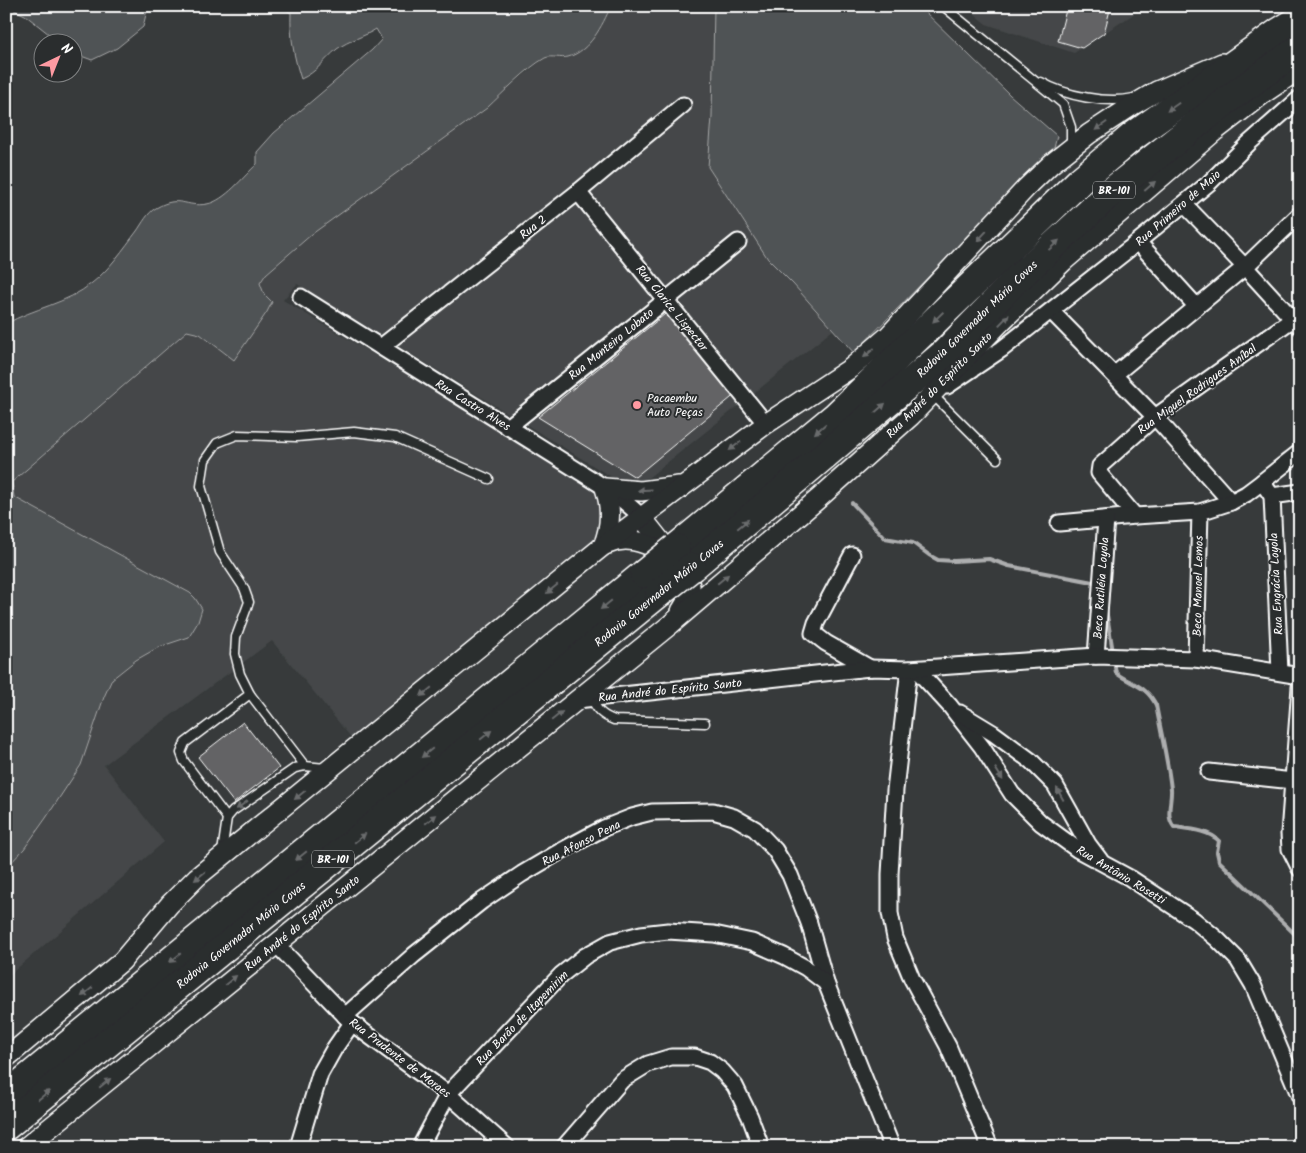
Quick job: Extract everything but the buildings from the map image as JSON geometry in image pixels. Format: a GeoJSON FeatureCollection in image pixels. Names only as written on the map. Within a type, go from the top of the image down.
{"type":"FeatureCollection","features":[{"type":"Feature","properties":{"kind":"highway","name":"Rodovia Governador Mário Covas"},"geometry":{"type":"LineString","coordinates":[[6,1126],[652,584],[679,556],[836,416],[1081,180],[1132,137],[1259,46],[1297,26]]}},
{"type":"Feature","properties":{"kind":"highway","name":"Rodovia Governador Mário Covas"},"geometry":{"type":"LineString","coordinates":[[679,556],[800,476],[945,353],[1015,281],[1116,188],[1234,95],[1297,26]]}},
{"type":"Feature","properties":{"kind":"highway","name":"Rodovia Governador Mário Covas"},"geometry":{"type":"LineString","coordinates":[[6,1096],[652,584]]}},
{"type":"Feature","properties":{"kind":"street","name":"Rodovia Governador Mário Covas"},"geometry":{"type":"LineString","coordinates":[[6,1058],[122,962],[170,904],[197,878],[603,546],[766,424],[836,379],[870,353],[1033,181],[1070,149],[1110,120],[1157,91],[1259,46]]}},
{"type":"Feature","properties":{"kind":"street","name":"Rua André do Espírito Santo"},"geometry":{"type":"LineString","coordinates":[[26,1147],[276,944],[584,699],[818,499],[930,397],[1003,320],[1064,261],[1192,149],[1264,94],[1300,70]]}},
{"type":"Feature","properties":{"kind":"street"},"geometry":{"type":"LineString","coordinates":[[1264,94],[1300,87]]}},
{"type":"Feature","properties":{"kind":"street","name":"Rua Primeiro de Maio"},"geometry":{"type":"LineString","coordinates":[[930,397],[1002,349],[1138,242],[1209,183],[1249,143],[1300,98]]}},
{"type":"Feature","properties":{"kind":"street","name":"Rua 2"},"geometry":{"type":"LineString","coordinates":[[381,347],[578,192],[683,105]]}},
{"type":"Feature","properties":{"kind":"street","name":"Rua Clarice Lispector"},"geometry":{"type":"LineString","coordinates":[[578,192],[766,424]]}},
{"type":"Feature","properties":{"kind":"street"},"geometry":{"type":"LineString","coordinates":[[1184,204],[1298,320]]}},
{"type":"Feature","properties":{"kind":"street"},"geometry":{"type":"LineString","coordinates":[[1114,375],[1245,267],[1300,214]]}},
{"type":"Feature","properties":{"kind":"street","name":"Rua Monteiro Lobato"},"geometry":{"type":"LineString","coordinates":[[508,427],[738,242]]}},
{"type":"Feature","properties":{"kind":"street"},"geometry":{"type":"LineString","coordinates":[[1138,242],[1197,307]]}},
{"type":"Feature","properties":{"kind":"street","name":"Rua Castro Alves"},"geometry":{"type":"LineString","coordinates":[[301,297],[605,488],[642,516]]}},
{"type":"Feature","properties":{"kind":"street"},"geometry":{"type":"LineString","coordinates":[[1051,311],[1155,417],[1231,502]]}},
{"type":"Feature","properties":{"kind":"street","name":"Rua Miguel Rodrigues Aníbal"},"geometry":{"type":"LineString","coordinates":[[1135,516],[1099,473],[1098,469],[1100,466],[1155,417],[1298,320]]}},
{"type":"Feature","properties":{"kind":"street"},"geometry":{"type":"LineString","coordinates":[[1059,523],[1200,512],[1231,502],[1246,494],[1300,452]]}},
{"type":"Feature","properties":{"kind":"street"},"geometry":{"type":"LineString","coordinates":[[1262,482],[1272,496],[1300,492]]}},
{"type":"Feature","properties":{"kind":"street"},"geometry":{"type":"LineString","coordinates":[[603,546],[607,537],[610,517],[610,507],[605,488],[641,491],[684,484]]}},
{"type":"Feature","properties":{"kind":"street","name":"Rua Engrácia Loyola"},"geometry":{"type":"LineString","coordinates":[[1272,496],[1280,672]]}},
{"type":"Feature","properties":{"kind":"street","name":"Beco Manoel Lemos"},"geometry":{"type":"LineString","coordinates":[[1196,659],[1200,512]]}},
{"type":"Feature","properties":{"kind":"street"},"geometry":{"type":"LineString","coordinates":[[642,516],[679,556],[691,587],[686,604],[671,624]]}},
{"type":"Feature","properties":{"kind":"street","name":"Beco Rutiléia Loyola"},"geometry":{"type":"LineString","coordinates":[[1096,656],[1106,520]]}},
{"type":"Feature","properties":{"kind":"street"},"geometry":{"type":"LineString","coordinates":[[603,546],[616,540],[629,539],[679,556]]}},
{"type":"Feature","properties":{"kind":"street"},"geometry":{"type":"LineString","coordinates":[[852,555],[816,623],[813,633],[826,643],[870,668]]}},
{"type":"Feature","properties":{"kind":"street","name":"Rua André do Espírito Santo"},"geometry":{"type":"LineString","coordinates":[[584,699],[870,668],[912,669],[1096,656],[1196,659],[1300,676]]}},
{"type":"Feature","properties":{"kind":"street"},"geometry":{"type":"LineString","coordinates":[[912,669],[895,790],[890,874],[890,913],[895,938],[908,971],[948,1046],[990,1147]]}},
{"type":"Feature","properties":{"kind":"street","name":"Rua Antônio Rosetti"},"geometry":{"type":"LineString","coordinates":[[912,669],[950,706],[982,747],[1012,794],[1041,823],[1104,865],[1130,878],[1194,920],[1238,960],[1252,985],[1299,1091]]}},
{"type":"Feature","properties":{"kind":"street"},"geometry":{"type":"LineString","coordinates":[[1300,687],[1293,781],[1294,835],[1290,849],[1300,869]]}},
{"type":"Feature","properties":{"kind":"street"},"geometry":{"type":"LineString","coordinates":[[950,706],[993,733],[1031,761],[1054,784],[1088,844],[1104,865]]}},
{"type":"Feature","properties":{"kind":"street"},"geometry":{"type":"LineString","coordinates":[[982,747],[987,738],[993,733]]}},
{"type":"Feature","properties":{"kind":"street"},"geometry":{"type":"LineString","coordinates":[[1209,772],[1293,781]]}},
{"type":"Feature","properties":{"kind":"street","name":"Rua Afonso Pena"},"geometry":{"type":"LineString","coordinates":[[298,1147],[320,1074],[349,1020],[414,955],[482,900],[522,874],[604,828],[632,817],[652,812],[676,810],[713,811],[734,817],[755,829],[775,850],[790,875],[809,923],[826,983],[892,1147]]}},
{"type":"Feature","properties":{"kind":"street"},"geometry":{"type":"LineString","coordinates":[[1060,837],[1071,833],[1077,825]]}},
{"type":"Feature","properties":{"kind":"street","name":"Rua Barão de Itapemirim"},"geometry":{"type":"LineString","coordinates":[[420,1147],[448,1094],[561,975],[585,956],[610,942],[641,934],[668,931],[714,934],[752,942],[784,956],[806,968],[826,983]]}},
{"type":"Feature","properties":{"kind":"street","name":"Rua Prudente de Moraes"},"geometry":{"type":"LineString","coordinates":[[276,944],[349,1020],[448,1094],[507,1147]]}},
{"type":"Feature","properties":{"kind":"street"},"geometry":{"type":"LineString","coordinates":[[564,1147],[622,1080],[648,1064],[671,1057],[695,1057],[710,1062],[734,1086],[750,1117],[761,1147]]}},
{"type":"Feature","properties":{"kind":"lane"},"geometry":{"type":"LineString","coordinates":[[943,6],[1062,104],[1070,119],[1070,149]]}},
{"type":"Feature","properties":{"kind":"lane"},"geometry":{"type":"LineString","coordinates":[[1021,69],[1044,84],[1088,98],[1123,100],[1144,96],[1157,91]]}},
{"type":"Feature","properties":{"kind":"lane"},"geometry":{"type":"LineString","coordinates":[[930,397],[997,459]]}},
{"type":"Feature","properties":{"kind":"lane"},"geometry":{"type":"LineString","coordinates":[[305,766],[250,694],[240,674],[235,654],[236,637],[249,602],[244,588],[220,552],[201,486],[205,460],[217,443],[237,435],[297,437],[354,432],[395,437],[489,479]]}},
{"type":"Feature","properties":{"kind":"lane"},"geometry":{"type":"LineString","coordinates":[[227,818],[184,761],[181,753],[184,744],[250,694]]}},
{"type":"Feature","properties":{"kind":"lane"},"geometry":{"type":"LineString","coordinates":[[584,699],[603,716],[614,720],[705,723]]}},
{"type":"Feature","properties":{"kind":"lane"},"geometry":{"type":"LineString","coordinates":[[220,860],[227,818],[233,811],[295,768],[305,766],[332,769]]}},
{"type":"Feature","properties":{"kind":"shaded area"},"geometry":{"type":"Polygon","coordinates":[[[6,6],[143,6],[147,10],[143,27],[117,48],[92,60],[82,56],[82,32],[46,32],[25,15],[6,6]]]}},
{"type":"Feature","properties":{"kind":"shaded area"},"geometry":{"type":"Polygon","coordinates":[[[281,6],[611,6],[594,37],[583,49],[568,57],[548,57],[538,62],[487,108],[312,234],[266,274],[260,283],[264,294],[272,302],[234,360],[200,334],[187,331],[12,482],[14,497],[190,593],[202,609],[198,622],[189,637],[159,647],[136,660],[112,679],[81,765],[24,849],[6,868],[6,324],[72,296],[92,283],[122,251],[148,215],[156,208],[171,202],[207,204],[221,198],[257,164],[257,152],[274,133],[372,50],[382,39],[376,29],[346,43],[312,73],[301,79],[293,47],[291,13],[281,6]]]}},
{"type":"Feature","properties":{"kind":"shaded area"},"geometry":{"type":"Polygon","coordinates":[[[611,6],[714,6],[712,117],[708,167],[768,259],[793,284],[833,330],[643,482],[618,481],[297,284],[283,300],[588,483],[603,503],[601,537],[354,741],[272,641],[104,765],[164,842],[6,978],[6,868],[24,849],[81,765],[112,679],[136,660],[159,647],[189,637],[190,593],[13,497],[12,482],[187,331],[200,334],[234,360],[246,341],[264,294],[260,283],[266,274],[312,234],[487,108],[541,61],[548,57],[565,58],[600,30],[611,6]]]}},
{"type":"Feature","properties":{"kind":"shaded area"},"geometry":{"type":"Polygon","coordinates":[[[714,6],[919,6],[1010,95],[1057,136],[1054,148],[854,353],[793,284],[768,259],[708,167],[712,117],[714,6]]]}},
{"type":"Feature","properties":{"kind":"shaded area"},"geometry":{"type":"Polygon","coordinates":[[[964,6],[1146,6],[1074,53],[986,24],[964,6]]]}},
{"type":"Feature","properties":{"kind":"waterway"},"geometry":{"type":"LineString","coordinates":[[852,503],[885,538],[913,543],[938,560],[989,559],[1009,566],[1098,583]]}},
{"type":"Feature","properties":{"kind":"waterway"},"geometry":{"type":"LineString","coordinates":[[1106,609],[1113,652]]}},
{"type":"Feature","properties":{"kind":"waterway"},"geometry":{"type":"LineString","coordinates":[[1114,661],[1116,673],[1143,689],[1156,705],[1170,778],[1169,814],[1171,823],[1174,827],[1192,829],[1215,837],[1219,841],[1217,852],[1219,861],[1300,939]]}},
{"type":"Feature","properties":{"kind":"place","name":"Pacaembu Auto Peças"},"geometry":{"type":"Point","coordinates":[637,405]}}]}
